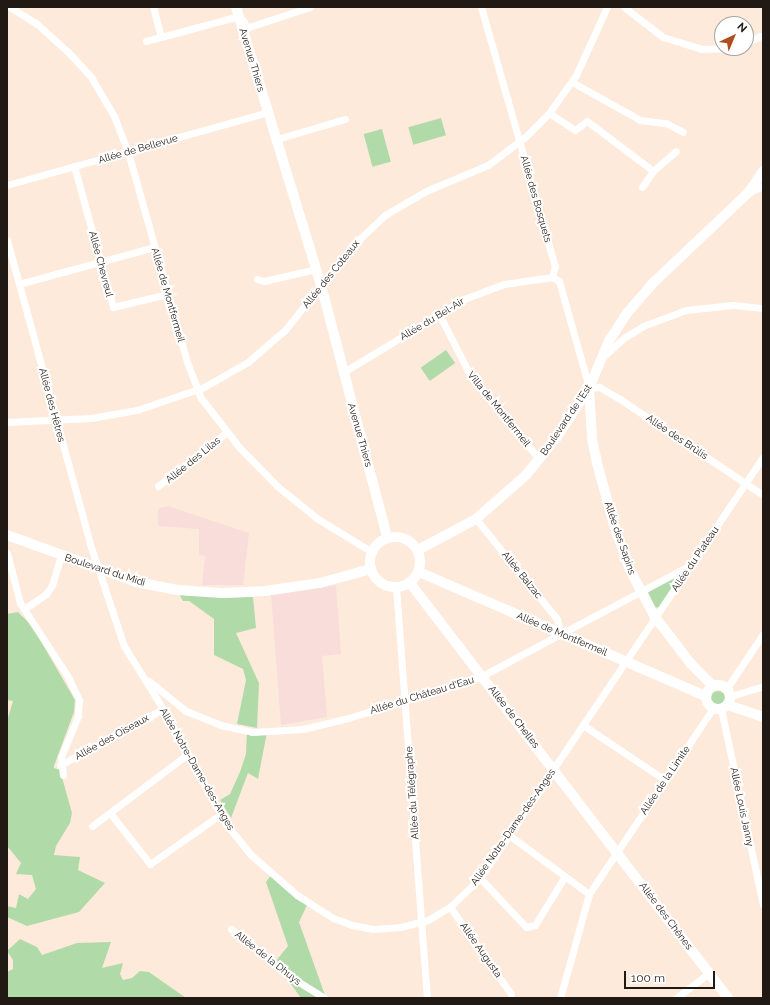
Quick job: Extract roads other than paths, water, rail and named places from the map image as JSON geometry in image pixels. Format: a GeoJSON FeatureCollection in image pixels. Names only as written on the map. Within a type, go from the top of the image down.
{"type":"FeatureCollection","features":[{"type":"Feature","properties":{"kind":"main road","name":"Avenue Thiers"},"geometry":{"type":"LineString","coordinates":[[239,9],[249,27],[269,112]]}},
{"type":"Feature","properties":{"kind":"main road","name":"Avenue Thiers"},"geometry":{"type":"LineString","coordinates":[[239,9],[277,139],[388,538]]}},
{"type":"Feature","properties":{"kind":"main road","name":"Boulevard de l'Est"},"geometry":{"type":"LineString","coordinates":[[418,550],[476,519],[512,488],[539,460],[589,388],[616,328],[637,299],[749,192],[763,171]]}},
{"type":"Feature","properties":{"kind":"main road","name":"Allée des Sapins"},"geometry":{"type":"LineString","coordinates":[[589,388],[590,416],[598,464],[612,519],[630,570],[655,617],[691,664],[713,686]]}},
{"type":"Feature","properties":{"kind":"main road"},"geometry":{"type":"LineString","coordinates":[[573,413],[582,409],[590,416]]}},
{"type":"Feature","properties":{"kind":"main road","name":"Boulevard du Midi"},"geometry":{"type":"LineString","coordinates":[[7,536],[136,582],[172,589],[222,593],[265,591],[320,583],[371,568]]}},
{"type":"Feature","properties":{"kind":"main road"},"geometry":{"type":"LineString","coordinates":[[388,538],[406,539],[418,550],[421,559],[419,572],[410,583],[396,587],[381,583],[371,568],[372,552],[375,546],[388,538]]}},
{"type":"Feature","properties":{"kind":"main road","name":"Allée de Montfermeil"},"geometry":{"type":"LineString","coordinates":[[419,572],[706,696]]}},
{"type":"Feature","properties":{"kind":"main road","name":"Allée de Chelles"},"geometry":{"type":"LineString","coordinates":[[410,583],[617,852]]}},
{"type":"Feature","properties":{"kind":"main road"},"geometry":{"type":"LineString","coordinates":[[724,701],[720,685],[713,686],[706,696],[707,703],[724,701],[763,717]]}},
{"type":"Feature","properties":{"kind":"main road","name":"Allée des Chênes"},"geometry":{"type":"LineString","coordinates":[[617,852],[728,998]]}},
{"type":"Feature","properties":{"kind":"street","name":"Allée de Montfermeil"},"geometry":{"type":"LineString","coordinates":[[10,7],[50,34],[91,77],[114,116],[128,152],[196,390],[227,432],[263,473],[304,509],[372,552]]}},
{"type":"Feature","properties":{"kind":"street"},"geometry":{"type":"LineString","coordinates":[[153,7],[161,36]]}},
{"type":"Feature","properties":{"kind":"street"},"geometry":{"type":"LineString","coordinates":[[249,27],[310,7]]}},
{"type":"Feature","properties":{"kind":"street","name":"Allée des Bosquets"},"geometry":{"type":"LineString","coordinates":[[482,7],[554,266],[552,278]]}},
{"type":"Feature","properties":{"kind":"street","name":"Allée des Coteaux"},"geometry":{"type":"LineString","coordinates":[[7,422],[117,415],[196,390],[248,362],[268,346],[292,322],[352,246],[385,215],[426,191],[488,165],[520,142],[549,113],[572,82],[588,55],[607,7]]}},
{"type":"Feature","properties":{"kind":"street"},"geometry":{"type":"LineString","coordinates":[[624,7],[663,37],[702,49],[714,48]]}},
{"type":"Feature","properties":{"kind":"street"},"geometry":{"type":"LineString","coordinates":[[146,40],[239,9]]}},
{"type":"Feature","properties":{"kind":"street"},"geometry":{"type":"LineString","coordinates":[[572,82],[640,120],[666,123],[683,132]]}},
{"type":"Feature","properties":{"kind":"street","name":"Allée de Bellevue"},"geometry":{"type":"LineString","coordinates":[[7,185],[269,112]]}},
{"type":"Feature","properties":{"kind":"street"},"geometry":{"type":"LineString","coordinates":[[549,113],[576,130],[587,121],[653,171]]}},
{"type":"Feature","properties":{"kind":"street"},"geometry":{"type":"LineString","coordinates":[[277,139],[345,120]]}},
{"type":"Feature","properties":{"kind":"street"},"geometry":{"type":"LineString","coordinates":[[642,187],[653,171],[676,151]]}},
{"type":"Feature","properties":{"kind":"street","name":"Allée Chevreul"},"geometry":{"type":"LineString","coordinates":[[74,166],[114,308],[168,294]]}},
{"type":"Feature","properties":{"kind":"street"},"geometry":{"type":"LineString","coordinates":[[749,192],[763,186]]}},
{"type":"Feature","properties":{"kind":"street","name":"Allée des Hêtres"},"geometry":{"type":"LineString","coordinates":[[7,240],[20,284],[55,420],[98,569]]}},
{"type":"Feature","properties":{"kind":"street"},"geometry":{"type":"LineString","coordinates":[[20,284],[154,247]]}},
{"type":"Feature","properties":{"kind":"street"},"geometry":{"type":"LineString","coordinates":[[257,279],[264,281],[313,269]]}},
{"type":"Feature","properties":{"kind":"street"},"geometry":{"type":"LineString","coordinates":[[552,278],[559,281],[589,388]]}},
{"type":"Feature","properties":{"kind":"street","name":"Allée du Bel-Air"},"geometry":{"type":"LineString","coordinates":[[342,374],[464,299],[504,284],[552,278]]}},
{"type":"Feature","properties":{"kind":"street"},"geometry":{"type":"LineString","coordinates":[[601,359],[625,337],[644,326],[686,310],[733,304],[763,308]]}},
{"type":"Feature","properties":{"kind":"street","name":"Villa de Montfermeil"},"geometry":{"type":"LineString","coordinates":[[438,314],[469,373],[539,460]]}},
{"type":"Feature","properties":{"kind":"street","name":"Allée des Brûlis"},"geometry":{"type":"LineString","coordinates":[[589,388],[600,387],[620,399],[763,495]]}},
{"type":"Feature","properties":{"kind":"street","name":"Allée des Lilas"},"geometry":{"type":"LineString","coordinates":[[158,486],[227,432]]}},
{"type":"Feature","properties":{"kind":"street","name":"Allée du Plateau"},"geometry":{"type":"LineString","coordinates":[[626,661],[763,457]]}},
{"type":"Feature","properties":{"kind":"street","name":"Allée Balzac"},"geometry":{"type":"LineString","coordinates":[[476,519],[557,619],[561,634]]}},
{"type":"Feature","properties":{"kind":"street"},"geometry":{"type":"LineString","coordinates":[[7,553],[20,603],[67,675],[79,700],[78,716],[61,757],[60,765],[63,774]]}},
{"type":"Feature","properties":{"kind":"street"},"geometry":{"type":"LineString","coordinates":[[24,609],[46,594],[52,585],[61,556]]}},
{"type":"Feature","properties":{"kind":"street","name":"Allée du Château d'Eau"},"geometry":{"type":"LineString","coordinates":[[142,675],[186,711],[220,725],[252,732],[303,729],[348,718],[482,676],[642,593],[692,564]]}},
{"type":"Feature","properties":{"kind":"street","name":"Allée Notre-Dame-des-Anges"},"geometry":{"type":"LineString","coordinates":[[98,569],[115,624],[142,675],[163,709],[221,814],[250,854],[271,875],[333,918],[373,929],[421,922],[450,907],[480,878],[626,661]]}},
{"type":"Feature","properties":{"kind":"street"},"geometry":{"type":"LineString","coordinates":[[671,576],[676,578],[677,585]]}},
{"type":"Feature","properties":{"kind":"street","name":"Allée du Télégraphe"},"geometry":{"type":"LineString","coordinates":[[396,587],[427,998]]}},
{"type":"Feature","properties":{"kind":"street","name":"Allée de la Limite"},"geometry":{"type":"LineString","coordinates":[[560,998],[589,894],[665,780],[724,701],[763,634]]}},
{"type":"Feature","properties":{"kind":"street"},"geometry":{"type":"LineString","coordinates":[[724,701],[763,686]]}},
{"type":"Feature","properties":{"kind":"street","name":"Allée Louis Janny"},"geometry":{"type":"LineString","coordinates":[[724,701],[761,882],[763,905]]}},
{"type":"Feature","properties":{"kind":"street","name":"Allée des Oiseaux"},"geometry":{"type":"LineString","coordinates":[[60,765],[163,709]]}},
{"type":"Feature","properties":{"kind":"street"},"geometry":{"type":"LineString","coordinates":[[583,725],[665,780]]}},
{"type":"Feature","properties":{"kind":"street"},"geometry":{"type":"LineString","coordinates":[[92,826],[188,754]]}},
{"type":"Feature","properties":{"kind":"street"},"geometry":{"type":"LineString","coordinates":[[110,813],[150,864],[221,814]]}},
{"type":"Feature","properties":{"kind":"street"},"geometry":{"type":"LineString","coordinates":[[509,835],[589,894]]}},
{"type":"Feature","properties":{"kind":"street"},"geometry":{"type":"LineString","coordinates":[[480,878],[526,927],[535,925],[565,876]]}},
{"type":"Feature","properties":{"kind":"street","name":"Allée Augusta"},"geometry":{"type":"LineString","coordinates":[[450,907],[511,994]]}},
{"type":"Feature","properties":{"kind":"street","name":"Allée de la Dhuys"},"geometry":{"type":"LineString","coordinates":[[231,929],[294,979],[325,998]]}},
{"type":"Feature","properties":{"kind":"street"},"geometry":{"type":"LineString","coordinates":[[676,998],[709,973]]}}]}
